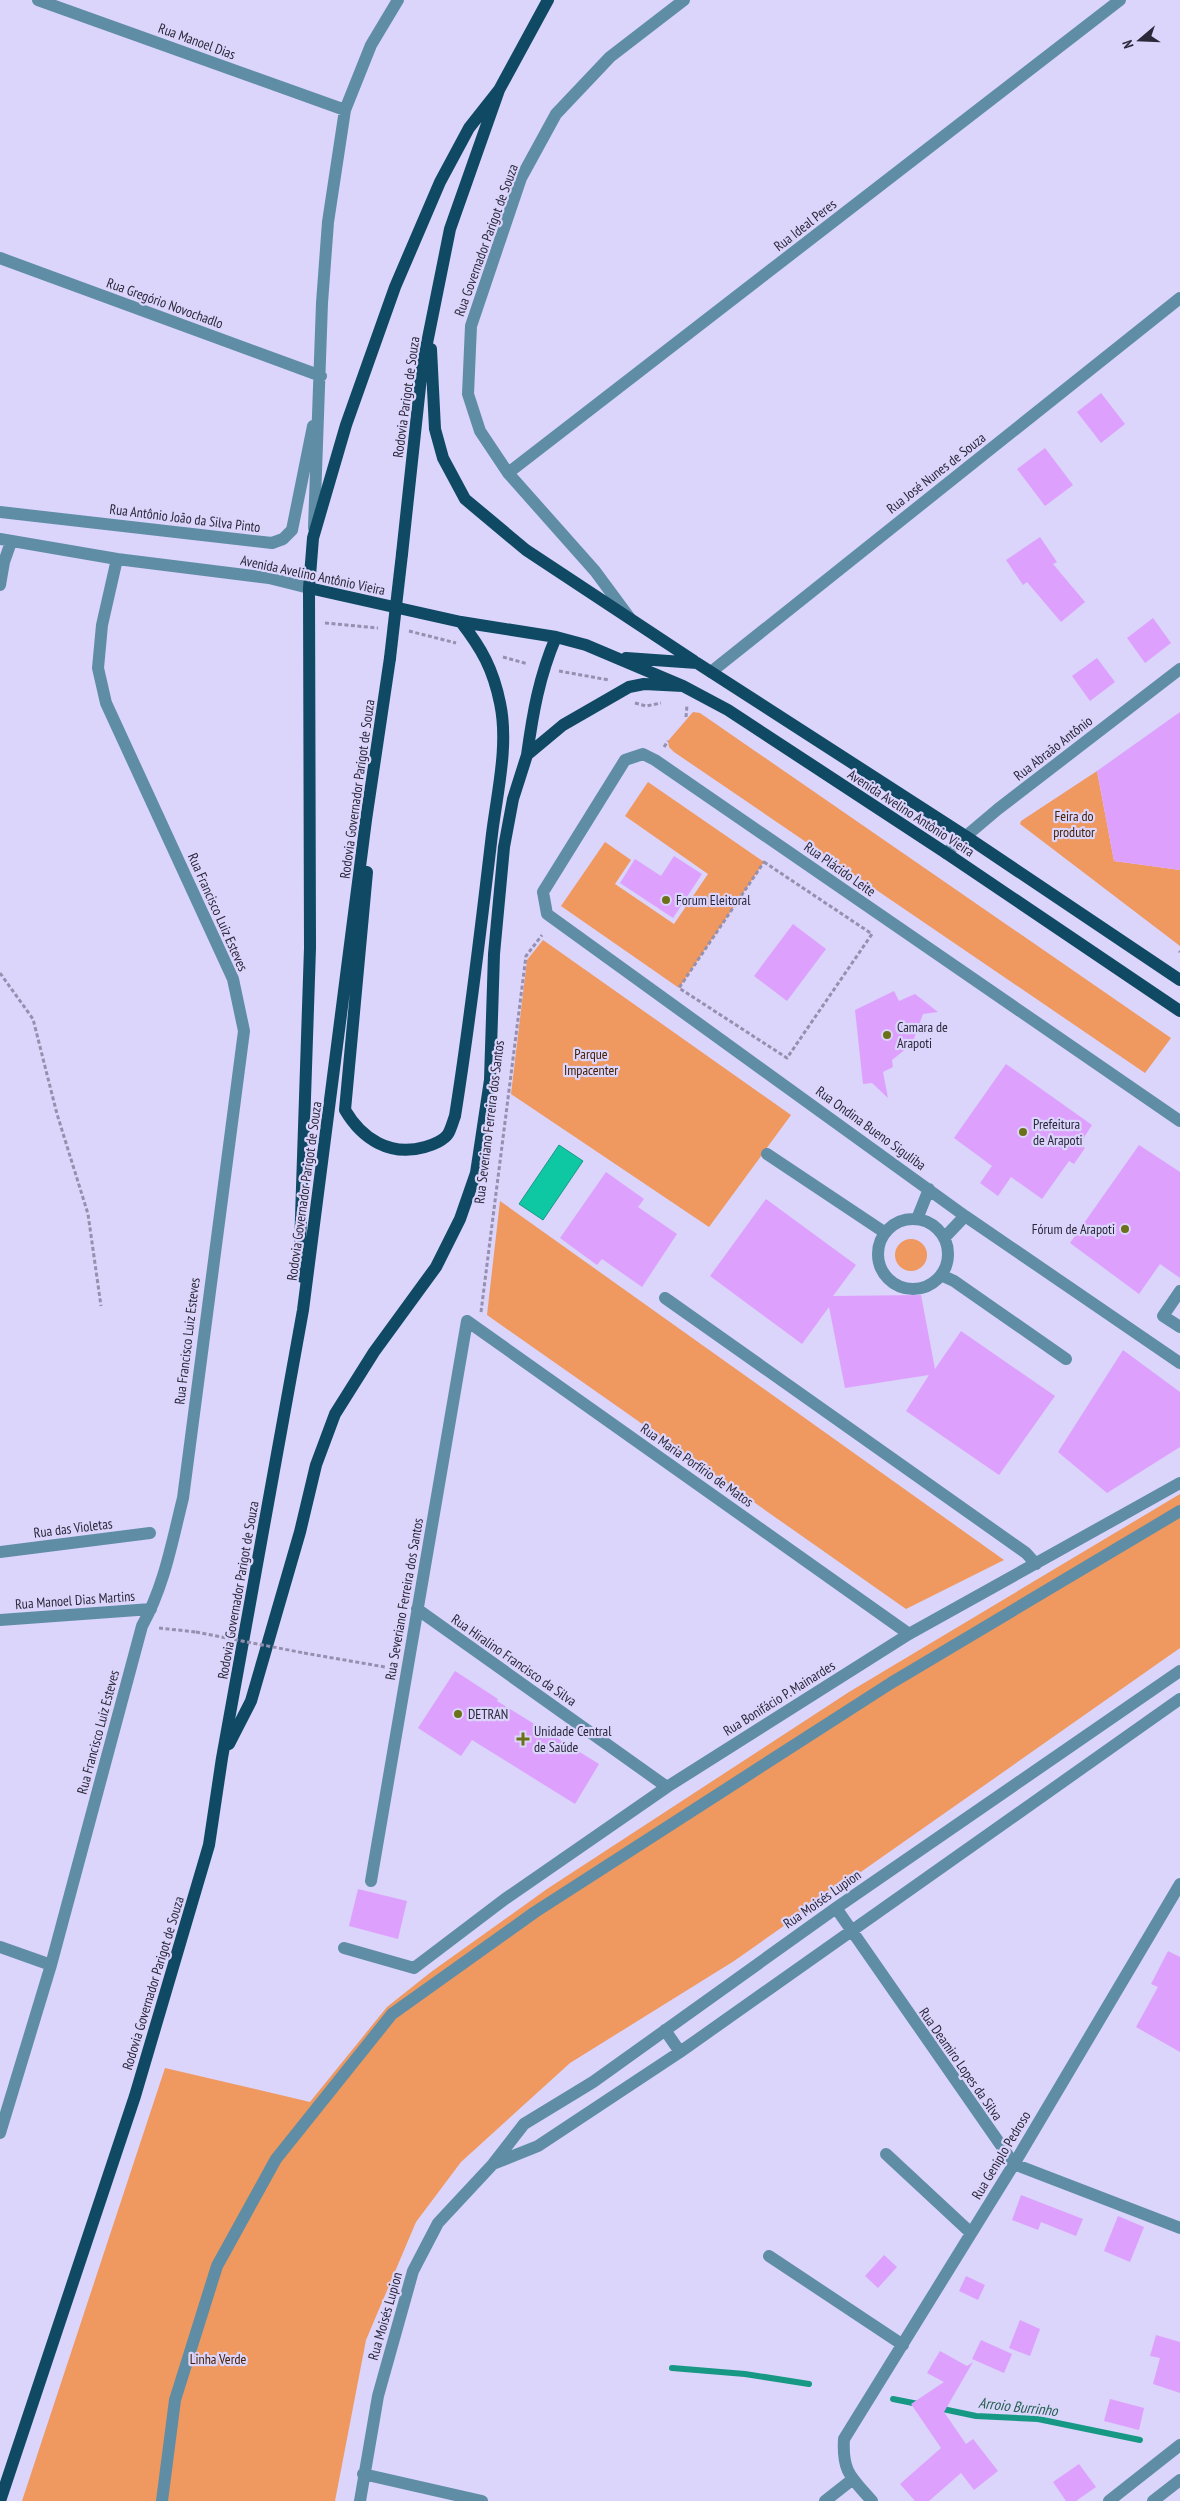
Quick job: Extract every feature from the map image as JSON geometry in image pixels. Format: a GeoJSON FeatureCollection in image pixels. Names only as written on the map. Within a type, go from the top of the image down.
{"type":"FeatureCollection","features":[{"type":"Feature","properties":{"kind":"main road"},"geometry":{"type":"LineString","coordinates":[[303,1310],[300,1248],[310,948],[309,588],[313,538],[346,426],[395,286],[440,182],[469,128],[499,90],[548,0]]}},
{"type":"Feature","properties":{"kind":"main road","name":"Rodovia Parigot de Souza"},"geometry":{"type":"LineString","coordinates":[[390,658],[422,368],[450,229],[499,90]]}},
{"type":"Feature","properties":{"kind":"main road"},"geometry":{"type":"LineString","coordinates":[[430,332],[435,429],[443,458],[465,499],[526,550],[697,663]]}},
{"type":"Feature","properties":{"kind":"main road","name":"Avenida Avelino Antônio Vieira"},"geometry":{"type":"LineString","coordinates":[[309,588],[461,622],[556,637],[586,645],[683,686],[728,710],[946,853],[1180,1011]]}},
{"type":"Feature","properties":{"kind":"main road"},"geometry":{"type":"LineString","coordinates":[[366,820],[368,881],[345,1110],[361,1132],[376,1143],[389,1148],[414,1150],[434,1144],[448,1135],[455,1116],[482,921],[502,744],[500,704],[493,677],[482,650],[461,622]]}},
{"type":"Feature","properties":{"kind":"main road"},"geometry":{"type":"LineString","coordinates":[[222,1758],[251,1701],[300,1532],[316,1465],[335,1414],[374,1352],[436,1267],[460,1219],[476,1174],[490,1080],[494,954],[504,847],[513,799],[527,756],[533,706],[540,678],[556,637]]}},
{"type":"Feature","properties":{"kind":"main road","name":"Rodovia Governador Parigot de Souza"},"geometry":{"type":"LineString","coordinates":[[0,2501],[135,2096],[210,1845],[222,1758],[303,1310],[366,820],[390,658]]}},
{"type":"Feature","properties":{"kind":"main road","name":"Avenida Avelino Antônio Vieira"},"geometry":{"type":"LineString","coordinates":[[616,658],[697,663],[967,837],[1180,980]]}},
{"type":"Feature","properties":{"kind":"main road"},"geometry":{"type":"LineString","coordinates":[[527,756],[563,725],[629,688],[644,684],[683,686]]}},
{"type":"Feature","properties":{"kind":"street","name":"Rua Manoel Dias"},"geometry":{"type":"LineString","coordinates":[[38,0],[345,110]]}},
{"type":"Feature","properties":{"kind":"street","name":"Rua Antônio João da Silva Pinto"},"geometry":{"type":"LineString","coordinates":[[313,538],[321,376],[322,302],[328,222],[345,110],[371,45],[398,0]]}},
{"type":"Feature","properties":{"kind":"street","name":"Rua Governador Parigot de Souza"},"geometry":{"type":"LineString","coordinates":[[630,619],[595,571],[508,474],[480,431],[468,394],[471,326],[521,178],[556,114],[610,57],[684,0]]}},
{"type":"Feature","properties":{"kind":"street","name":"Rua Ideal Peres"},"geometry":{"type":"LineString","coordinates":[[508,474],[1120,0]]}},
{"type":"Feature","properties":{"kind":"street","name":"Rua Gregório Novochadlo"},"geometry":{"type":"LineString","coordinates":[[0,258],[321,376]]}},
{"type":"Feature","properties":{"kind":"street","name":"Rua José Nunes de Souza"},"geometry":{"type":"LineString","coordinates":[[710,672],[1180,298]]}},
{"type":"Feature","properties":{"kind":"street","name":"Rua Antônio João da Silva Pinto"},"geometry":{"type":"LineString","coordinates":[[0,512],[272,543],[283,539],[292,530],[307,450],[319,402]]}},
{"type":"Feature","properties":{"kind":"street","name":"Avenida Avelino Antônio Vieira"},"geometry":{"type":"LineString","coordinates":[[6,540],[117,559],[269,578],[309,588]]}},
{"type":"Feature","properties":{"kind":"street"},"geometry":{"type":"LineString","coordinates":[[0,585],[6,540]]}},
{"type":"Feature","properties":{"kind":"street","name":"Rua Francisco Luiz Esteves"},"geometry":{"type":"LineString","coordinates":[[0,2133],[51,1965],[142,1626],[151,1609],[169,1556],[183,1498],[244,1031],[233,979],[106,703],[98,668],[102,625],[117,559]]}},
{"type":"Feature","properties":{"kind":"street","name":"Rua Abraão Antônio"},"geometry":{"type":"LineString","coordinates":[[946,853],[998,809],[1180,669]]}},
{"type":"Feature","properties":{"kind":"street","name":"Rua Plácido Leite"},"geometry":{"type":"LineString","coordinates":[[547,914],[543,892],[625,760],[643,754],[655,760],[1180,1121]]}},
{"type":"Feature","properties":{"kind":"street","name":"Rua Ondina Bueno Siguliba"},"geometry":{"type":"LineString","coordinates":[[547,914],[966,1216],[1180,1363]]}},
{"type":"Feature","properties":{"kind":"street"},"geometry":{"type":"LineString","coordinates":[[767,1154],[884,1232]]}},
{"type":"Feature","properties":{"kind":"street"},"geometry":{"type":"LineString","coordinates":[[917,1219],[929,1189]]}},
{"type":"Feature","properties":{"kind":"street"},"geometry":{"type":"LineString","coordinates":[[945,1237],[966,1216]]}},
{"type":"Feature","properties":{"kind":"street"},"geometry":{"type":"LineString","coordinates":[[917,1219],[936,1227],[945,1237],[949,1256],[942,1275],[933,1284],[922,1288],[906,1289],[891,1282],[883,1272],[879,1262],[878,1250],[884,1232],[896,1223],[917,1219]]}},
{"type":"Feature","properties":{"kind":"street"},"geometry":{"type":"LineString","coordinates":[[942,1275],[954,1280],[1066,1359]]}},
{"type":"Feature","properties":{"kind":"street"},"geometry":{"type":"LineString","coordinates":[[1180,1291],[1163,1316],[1180,1327]]}},
{"type":"Feature","properties":{"kind":"street"},"geometry":{"type":"LineString","coordinates":[[665,1298],[1019,1548],[1036,1564]]}},
{"type":"Feature","properties":{"kind":"street","name":"Rua Severiano Ferreira dos Santos"},"geometry":{"type":"LineString","coordinates":[[371,1881],[467,1321]]}},
{"type":"Feature","properties":{"kind":"street","name":"Rua Maria Porfírio de Matos"},"geometry":{"type":"LineString","coordinates":[[467,1321],[909,1634]]}},
{"type":"Feature","properties":{"kind":"street","name":"Rua Bonifácio P. Mainardes"},"geometry":{"type":"LineString","coordinates":[[344,1948],[414,1968],[505,1899],[667,1787],[909,1634],[1180,1483]]}},
{"type":"Feature","properties":{"kind":"street"},"geometry":{"type":"LineString","coordinates":[[162,2501],[175,2400],[218,2266],[276,2159],[392,2014],[535,1912],[891,1683],[1180,1511]]}},
{"type":"Feature","properties":{"kind":"street","name":"Rua das Violetas"},"geometry":{"type":"LineString","coordinates":[[0,1552],[150,1533]]}},
{"type":"Feature","properties":{"kind":"street","name":"Rua Manoel Dias Martins"},"geometry":{"type":"LineString","coordinates":[[0,1620],[151,1609]]}},
{"type":"Feature","properties":{"kind":"street","name":"Rua Hiralino Francisco da Silva"},"geometry":{"type":"LineString","coordinates":[[417,1609],[667,1787]]}},
{"type":"Feature","properties":{"kind":"street","name":"Rua Moisés Lupion"},"geometry":{"type":"LineString","coordinates":[[360,2501],[363,2474],[378,2396],[413,2271],[438,2223],[494,2164],[524,2124],[593,2082],[836,1908],[1180,1671]]}},
{"type":"Feature","properties":{"kind":"street","name":"Rua Moisés Lupion"},"geometry":{"type":"LineString","coordinates":[[494,2164],[538,2146],[680,2052],[1180,1698]]}},
{"type":"Feature","properties":{"kind":"street","name":"Rua Geniplo Pedroso"},"geometry":{"type":"LineString","coordinates":[[853,2479],[843,2460],[844,2439],[1014,2164],[1180,1884]]}},
{"type":"Feature","properties":{"kind":"street","name":"Rua Deamiro Lopes da Silva"},"geometry":{"type":"LineString","coordinates":[[836,1908],[1014,2164]]}},
{"type":"Feature","properties":{"kind":"street"},"geometry":{"type":"LineString","coordinates":[[0,1947],[51,1965]]}},
{"type":"Feature","properties":{"kind":"street"},"geometry":{"type":"LineString","coordinates":[[665,2030],[680,2052]]}},
{"type":"Feature","properties":{"kind":"street"},"geometry":{"type":"LineString","coordinates":[[886,2154],[971,2233]]}},
{"type":"Feature","properties":{"kind":"street"},"geometry":{"type":"LineString","coordinates":[[1014,2164],[1180,2228]]}},
{"type":"Feature","properties":{"kind":"street"},"geometry":{"type":"LineString","coordinates":[[769,2256],[903,2345]]}},
{"type":"Feature","properties":{"kind":"street"},"geometry":{"type":"LineString","coordinates":[[1109,2501],[1180,2445]]}},
{"type":"Feature","properties":{"kind":"street"},"geometry":{"type":"LineString","coordinates":[[363,2474],[482,2501]]}},
{"type":"Feature","properties":{"kind":"street"},"geometry":{"type":"LineString","coordinates":[[825,2501],[853,2479],[872,2501]]}},
{"type":"Feature","properties":{"kind":"street"},"geometry":{"type":"LineString","coordinates":[[1153,2501],[1180,2480]]}},
{"type":"Feature","properties":{"kind":"path"},"geometry":{"type":"LineString","coordinates":[[764,862],[872,934],[787,1058],[679,988],[764,862]]}},
{"type":"Feature","properties":{"kind":"path","name":"Rua Severiano Ferreira dos Santos"},"geometry":{"type":"LineString","coordinates":[[480,1318],[526,956],[542,935]]}},
{"type":"Feature","properties":{"kind":"path"},"geometry":{"type":"LineString","coordinates":[[0,973],[33,1019],[57,1114],[88,1214],[101,1306]]}},
{"type":"Feature","properties":{"kind":"path"},"geometry":{"type":"LineString","coordinates":[[142,1626],[196,1632],[385,1667]]}},
{"type":"Feature","properties":{"kind":"green space"},"geometry":{"type":"Polygon","coordinates":[[[693,712],[700,713],[1171,1038],[1145,1073],[674,752],[669,747],[668,741],[693,712]]]}},
{"type":"Feature","properties":{"kind":"green space","name":"Feira do produtor"},"geometry":{"type":"Polygon","coordinates":[[[1097,771],[1114,861],[1180,870],[1180,946],[1020,824],[1021,821],[1097,771]]]}},
{"type":"Feature","properties":{"kind":"green space"},"geometry":{"type":"Polygon","coordinates":[[[648,782],[764,862],[679,988],[561,906],[605,842],[631,860],[615,884],[674,924],[708,874],[625,816],[648,782]]]}},
{"type":"Feature","properties":{"kind":"green space","name":"Parque Impacenter"},"geometry":{"type":"Polygon","coordinates":[[[543,940],[791,1115],[709,1227],[511,1094],[527,960],[543,940]]]}},
{"type":"Feature","properties":{"kind":"green space"},"geometry":{"type":"Polygon","coordinates":[[[500,1201],[1004,1560],[906,1609],[487,1315],[500,1201]]]}},
{"type":"Feature","properties":{"kind":"green space"},"geometry":{"type":"Polygon","coordinates":[[[911,1239],[917,1240],[922,1244],[926,1249],[926,1261],[922,1266],[917,1270],[911,1271],[905,1270],[900,1266],[896,1261],[895,1255],[896,1249],[900,1244],[905,1240],[911,1239]]]}},
{"type":"Feature","properties":{"kind":"green space","name":"Linha Verde"},"geometry":{"type":"Polygon","coordinates":[[[1180,1494],[1180,1648],[734,1961],[570,2063],[461,2162],[416,2222],[366,2340],[335,2501],[22,2501],[165,2068],[310,2102],[387,2007],[431,1972],[547,1889],[849,1692],[1180,1494]]]}},
{"type":"Feature","properties":{"kind":"shaded area"},"geometry":{"type":"Polygon","coordinates":[[[559,1145],[583,1161],[543,1220],[519,1204],[559,1145]]]}},
{"type":"Feature","properties":{"kind":"building"},"geometry":{"type":"Polygon","coordinates":[[[1101,393],[1125,424],[1101,443],[1077,412],[1101,393]]]}},
{"type":"Feature","properties":{"kind":"building"},"geometry":{"type":"Polygon","coordinates":[[[1045,448],[1073,485],[1045,506],[1017,469],[1045,448]]]}},
{"type":"Feature","properties":{"kind":"building"},"geometry":{"type":"Polygon","coordinates":[[[1040,537],[1057,562],[1053,564],[1085,602],[1061,622],[1027,582],[1023,585],[1006,560],[1040,537]]]}},
{"type":"Feature","properties":{"kind":"building"},"geometry":{"type":"Polygon","coordinates":[[[1153,618],[1171,643],[1145,663],[1127,638],[1153,618]]]}},
{"type":"Feature","properties":{"kind":"building"},"geometry":{"type":"Polygon","coordinates":[[[1097,658],[1115,682],[1090,701],[1072,676],[1097,658]]]}},
{"type":"Feature","properties":{"kind":"building"},"geometry":{"type":"Polygon","coordinates":[[[1180,712],[1180,870],[1114,861],[1097,771],[1180,712]]]}},
{"type":"Feature","properties":{"kind":"building","name":"Forum Eleitoral"},"geometry":{"type":"Polygon","coordinates":[[[674,856],[702,874],[673,918],[620,883],[635,859],[661,876],[674,856]]]}},
{"type":"Feature","properties":{"kind":"building"},"geometry":{"type":"Polygon","coordinates":[[[793,924],[826,949],[787,1001],[754,976],[793,924]]]}},
{"type":"Feature","properties":{"kind":"building","name":"Camara de Arapoti"},"geometry":{"type":"Polygon","coordinates":[[[894,991],[899,1001],[915,994],[938,1012],[923,1014],[912,1044],[892,1060],[893,1067],[883,1072],[888,1098],[872,1083],[863,1084],[855,1010],[894,991]]]}},
{"type":"Feature","properties":{"kind":"building","name":"Prefeitura de Arapoti"},"geometry":{"type":"Polygon","coordinates":[[[1006,1064],[1092,1125],[1079,1145],[1085,1148],[1074,1164],[1069,1161],[1042,1199],[1011,1177],[998,1196],[980,1183],[992,1166],[954,1138],[1006,1064]]]}},
{"type":"Feature","properties":{"kind":"building","name":"Fórum de Arapoti"},"geometry":{"type":"Polygon","coordinates":[[[1139,1145],[1180,1172],[1180,1278],[1160,1264],[1139,1294],[1070,1243],[1139,1145]]]}},
{"type":"Feature","properties":{"kind":"building"},"geometry":{"type":"Polygon","coordinates":[[[606,1172],[644,1199],[638,1207],[677,1234],[642,1287],[602,1259],[597,1265],[560,1238],[606,1172]]]}},
{"type":"Feature","properties":{"kind":"building"},"geometry":{"type":"Polygon","coordinates":[[[766,1199],[856,1265],[833,1296],[921,1295],[935,1369],[961,1331],[1055,1396],[999,1475],[906,1411],[929,1375],[845,1388],[829,1307],[802,1344],[710,1276],[766,1199]]]}},
{"type":"Feature","properties":{"kind":"building"},"geometry":{"type":"Polygon","coordinates":[[[1123,1350],[1180,1392],[1180,1447],[1107,1493],[1058,1452],[1123,1350]]]}},
{"type":"Feature","properties":{"kind":"building"},"geometry":{"type":"Polygon","coordinates":[[[455,1671],[498,1699],[497,1701],[599,1764],[575,1804],[472,1740],[461,1756],[418,1728],[455,1671]]]}},
{"type":"Feature","properties":{"kind":"building"},"geometry":{"type":"Polygon","coordinates":[[[358,1889],[407,1901],[398,1939],[349,1926],[358,1889]]]}},
{"type":"Feature","properties":{"kind":"building"},"geometry":{"type":"Polygon","coordinates":[[[1168,1951],[1180,1957],[1180,2052],[1136,2027],[1158,1987],[1151,1984],[1168,1951]]]}},
{"type":"Feature","properties":{"kind":"building"},"geometry":{"type":"Polygon","coordinates":[[[1021,2195],[1083,2219],[1076,2236],[1041,2222],[1038,2230],[1012,2220],[1021,2195]]]}},
{"type":"Feature","properties":{"kind":"building"},"geometry":{"type":"Polygon","coordinates":[[[1118,2216],[1144,2227],[1130,2262],[1104,2251],[1118,2216]]]}},
{"type":"Feature","properties":{"kind":"building"},"geometry":{"type":"Polygon","coordinates":[[[884,2255],[897,2267],[878,2288],[865,2276],[884,2255]]]}},
{"type":"Feature","properties":{"kind":"building"},"geometry":{"type":"Polygon","coordinates":[[[966,2276],[985,2285],[978,2300],[959,2291],[966,2276]]]}},
{"type":"Feature","properties":{"kind":"building"},"geometry":{"type":"Polygon","coordinates":[[[1020,2320],[1040,2329],[1030,2356],[1009,2348],[1020,2320]]]}},
{"type":"Feature","properties":{"kind":"building"},"geometry":{"type":"Polygon","coordinates":[[[1156,2335],[1180,2342],[1180,2393],[1153,2384],[1160,2358],[1150,2356],[1156,2335]]]}},
{"type":"Feature","properties":{"kind":"building"},"geometry":{"type":"Polygon","coordinates":[[[981,2340],[1012,2354],[1004,2373],[972,2359],[981,2340]]]}},
{"type":"Feature","properties":{"kind":"building"},"geometry":{"type":"Polygon","coordinates":[[[940,2351],[967,2366],[973,2362],[944,2412],[966,2444],[973,2439],[998,2471],[974,2490],[961,2473],[929,2501],[915,2501],[900,2484],[941,2448],[911,2404],[944,2382],[927,2373],[940,2351]]]}},
{"type":"Feature","properties":{"kind":"building"},"geometry":{"type":"Polygon","coordinates":[[[1110,2399],[1144,2408],[1139,2430],[1104,2421],[1110,2399]]]}},
{"type":"Feature","properties":{"kind":"building"},"geometry":{"type":"Polygon","coordinates":[[[1079,2464],[1096,2487],[1076,2501],[1066,2501],[1053,2482],[1079,2464]]]}},
{"type":"Feature","properties":{"kind":"waterway","name":"Arroio Burrinho"},"geometry":{"type":"LineString","coordinates":[[672,2368],[745,2374],[809,2384]]}},
{"type":"Feature","properties":{"kind":"waterway","name":"Arroio Burrinho"},"geometry":{"type":"LineString","coordinates":[[893,2399],[918,2404]]}},
{"type":"Feature","properties":{"kind":"waterway","name":"Arroio Burrinho"},"geometry":{"type":"LineString","coordinates":[[938,2408],[976,2416],[1038,2419],[1140,2440]]}},
{"type":"Feature","properties":{"kind":"place","name":"Forum Eleitoral"},"geometry":{"type":"Point","coordinates":[666,900]}},
{"type":"Feature","properties":{"kind":"place","name":"Camara de Arapoti"},"geometry":{"type":"Point","coordinates":[887,1035]}},
{"type":"Feature","properties":{"kind":"place","name":"Prefeitura de Arapoti"},"geometry":{"type":"Point","coordinates":[1023,1132]}},
{"type":"Feature","properties":{"kind":"place","name":"Fórum de Arapoti"},"geometry":{"type":"Point","coordinates":[1125,1229]}},
{"type":"Feature","properties":{"kind":"place","name":"DETRAN"},"geometry":{"type":"Point","coordinates":[458,1714]}},
{"type":"Feature","properties":{"kind":"place","name":"Unidade Central de Saúde"},"geometry":{"type":"Point","coordinates":[523,1739]}}]}
